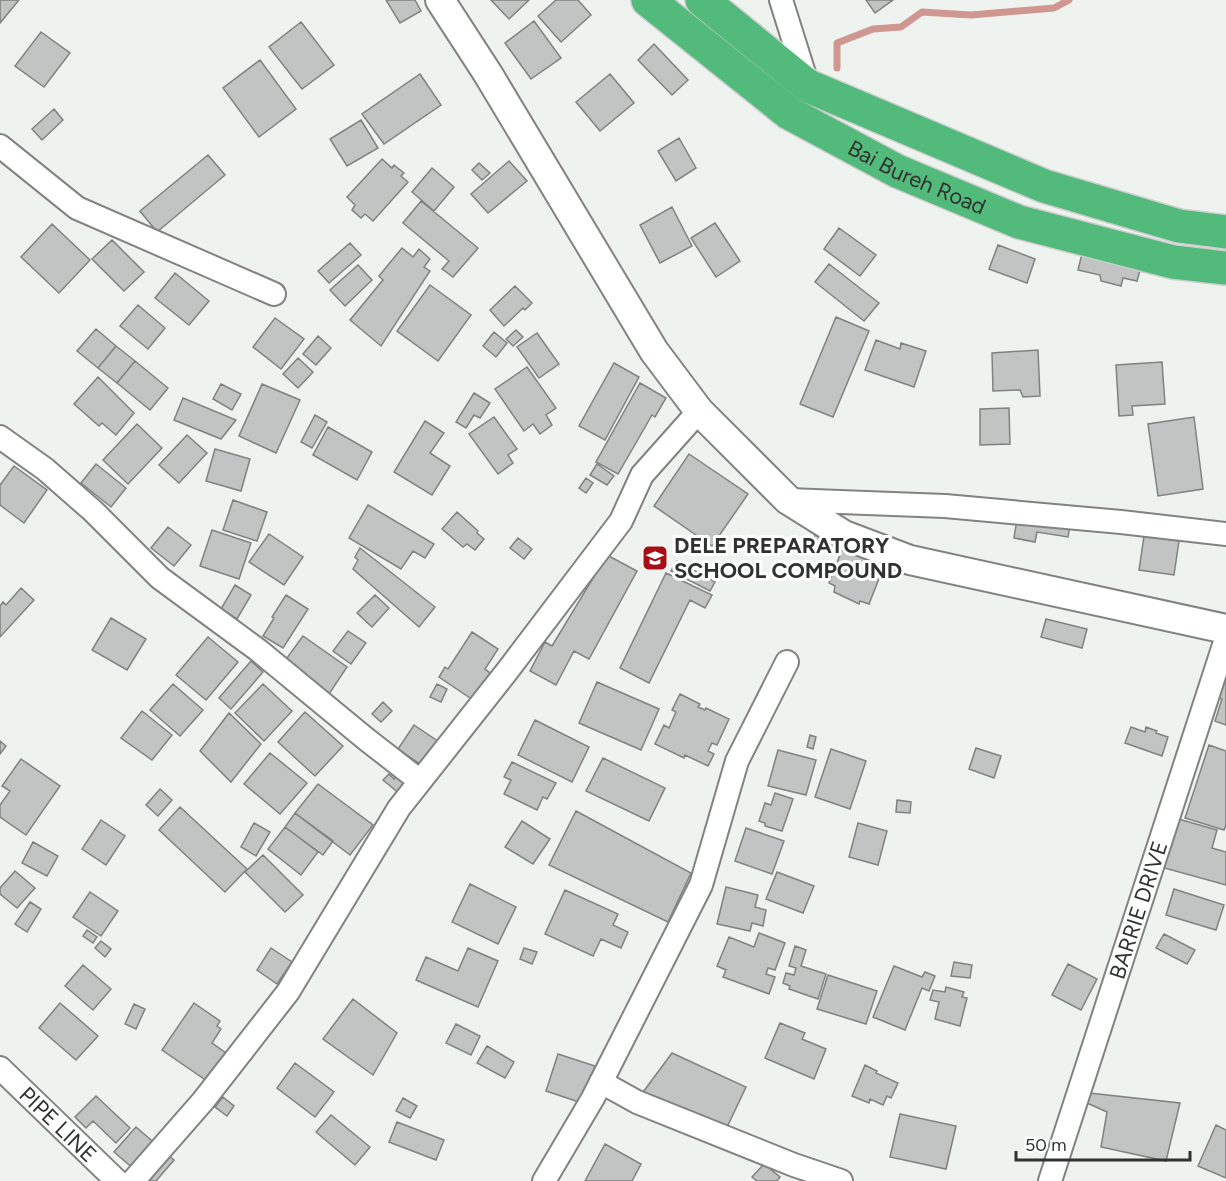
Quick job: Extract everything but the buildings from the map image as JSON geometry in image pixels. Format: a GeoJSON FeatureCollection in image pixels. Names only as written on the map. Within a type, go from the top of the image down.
{"type":"FeatureCollection","features":[{"type":"Feature","properties":{"kind":"highway","name":"Bai Bureh Road"},"geometry":{"type":"LineString","coordinates":[[648,0],[789,113],[897,171],[1019,222],[1173,262],[1226,268]]}},
{"type":"Feature","properties":{"kind":"highway","name":"Bai Bureh Road"},"geometry":{"type":"LineString","coordinates":[[702,0],[808,86],[1044,186],[1179,226],[1226,232]]}},
{"type":"Feature","properties":{"kind":"street"},"geometry":{"type":"LineString","coordinates":[[440,0],[488,74],[654,351],[699,411],[788,500],[844,535],[910,560],[1226,630]]}},
{"type":"Feature","properties":{"kind":"street"},"geometry":{"type":"LineString","coordinates":[[782,0],[808,86]]}},
{"type":"Feature","properties":{"kind":"street"},"geometry":{"type":"LineString","coordinates":[[0,146],[77,208],[274,294]]}},
{"type":"Feature","properties":{"kind":"street"},"geometry":{"type":"LineString","coordinates":[[133,1181],[203,1101],[288,992],[399,808],[621,521],[642,475],[699,411]]}},
{"type":"Feature","properties":{"kind":"street"},"geometry":{"type":"LineString","coordinates":[[0,437],[45,469],[93,511],[160,578],[258,650],[420,781]]}},
{"type":"Feature","properties":{"kind":"street"},"geometry":{"type":"LineString","coordinates":[[788,500],[945,506],[1226,534]]}},
{"type":"Feature","properties":{"kind":"street","name":"BARRIE DRIVE"},"geometry":{"type":"LineString","coordinates":[[1050,1181],[1226,639]]}},
{"type":"Feature","properties":{"kind":"street"},"geometry":{"type":"LineString","coordinates":[[544,1181],[601,1082],[701,885],[737,761],[787,662]]}},
{"type":"Feature","properties":{"kind":"street","name":"PIPE LINE"},"geometry":{"type":"LineString","coordinates":[[0,1068],[117,1181]]}},
{"type":"Feature","properties":{"kind":"street"},"geometry":{"type":"LineString","coordinates":[[601,1082],[637,1102],[794,1165],[842,1181]]}},
{"type":"Feature","properties":{"kind":"waterway"},"geometry":{"type":"LineString","coordinates":[[837,68],[837,43],[873,29],[901,27],[922,12],[971,15],[1054,8],[1069,0]]}},
{"type":"Feature","properties":{"kind":"place","name":"DELE PREPARATORY SCHOOL COMPOUND"},"geometry":{"type":"Point","coordinates":[655,558]}}]}
